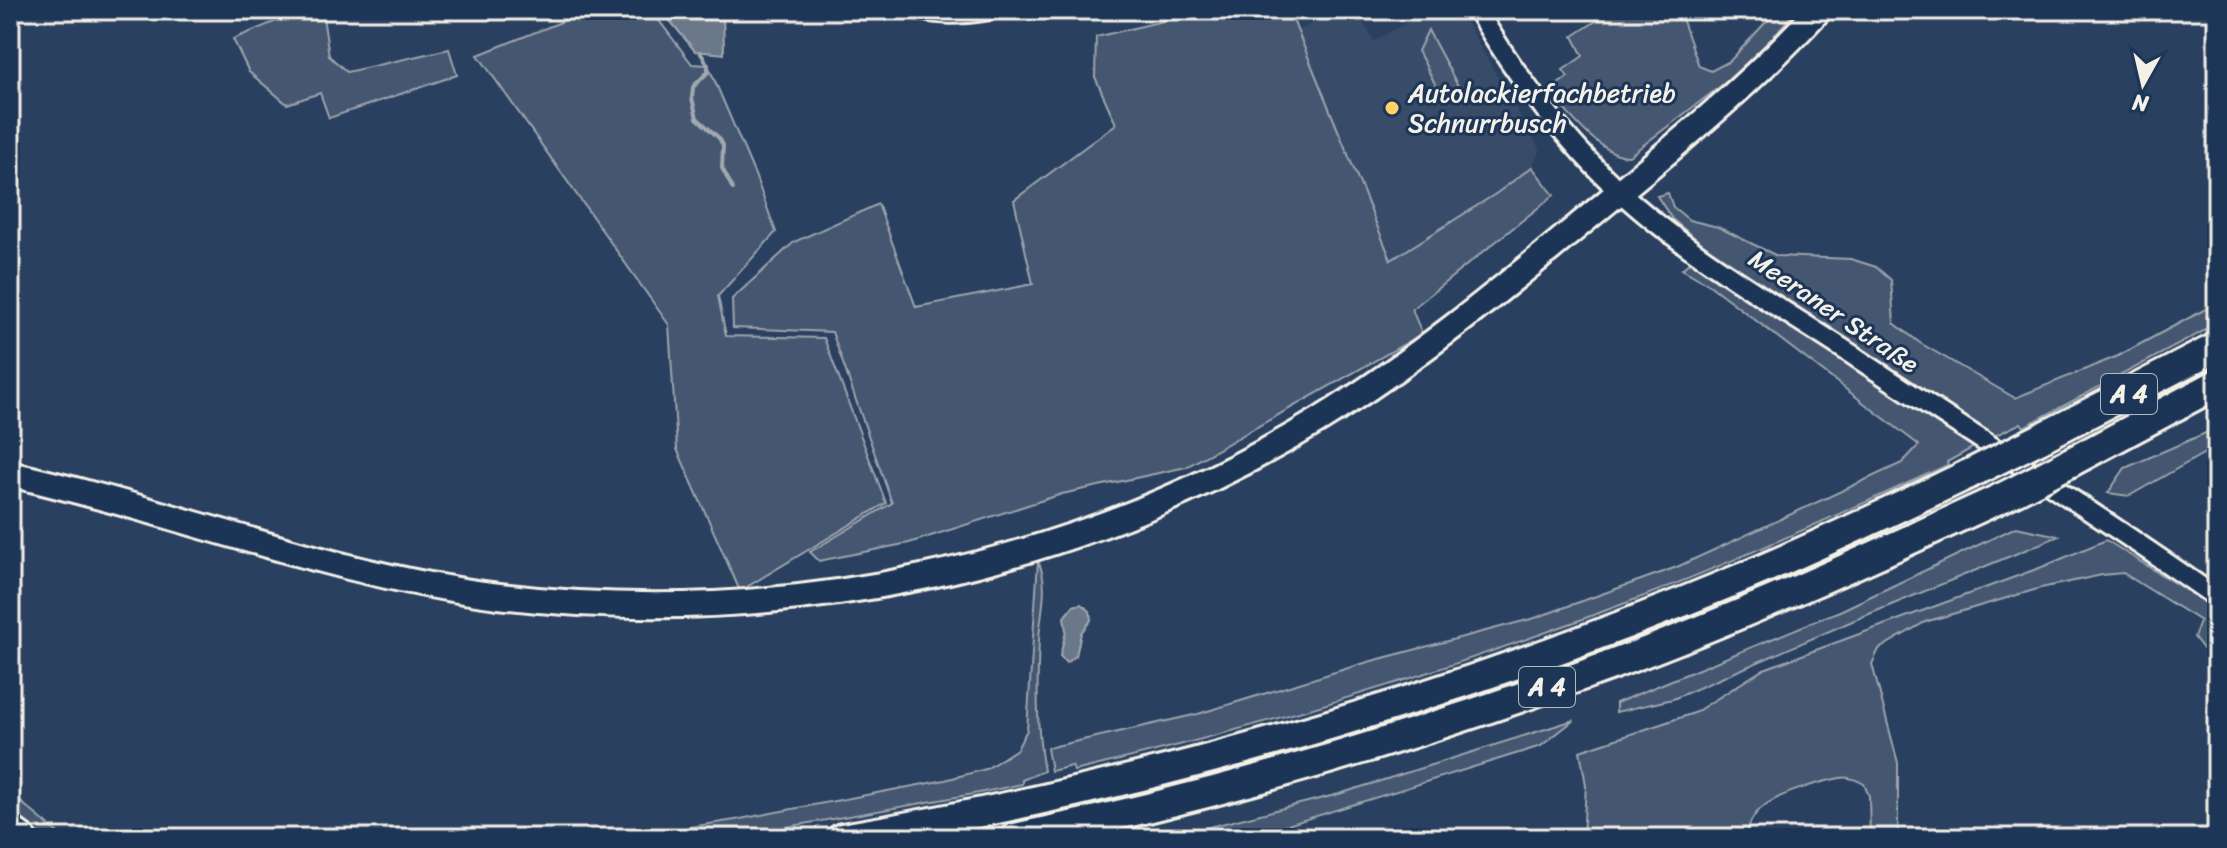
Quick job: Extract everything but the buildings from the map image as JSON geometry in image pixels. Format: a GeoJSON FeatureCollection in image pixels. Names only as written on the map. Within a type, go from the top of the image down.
{"type":"FeatureCollection","features":[{"type":"Feature","properties":{"kind":"highway","name":"A 4"},"geometry":{"type":"LineString","coordinates":[[842,838],[1070,793],[1323,725],[1581,640],[1739,579],[1969,474],[2217,347]]}},
{"type":"Feature","properties":{"kind":"highway","name":"A 4"},"geometry":{"type":"LineString","coordinates":[[1028,835],[1073,826],[1329,758],[1615,664],[1832,576],[2003,497],[2217,384]]}},
{"type":"Feature","properties":{"kind":"highway"},"geometry":{"type":"LineString","coordinates":[[10,830],[21,838]]}},
{"type":"Feature","properties":{"kind":"main road"},"geometry":{"type":"LineString","coordinates":[[10,474],[129,504],[348,568],[427,585],[575,603],[653,606],[752,602],[853,591],[973,566],[1072,535],[1147,507],[1262,453],[1319,420],[1432,343],[1620,191],[1757,75],[1819,10]]}},
{"type":"Feature","properties":{"kind":"street"},"geometry":{"type":"LineString","coordinates":[[920,10],[931,13],[990,10]]}},
{"type":"Feature","properties":{"kind":"street","name":"Meeraner Straße"},"geometry":{"type":"LineString","coordinates":[[1477,10],[1531,92],[1569,139],[1620,191],[1687,245],[2116,526],[2217,598]]}},
{"type":"Feature","properties":{"kind":"shaded area"},"geometry":{"type":"Polygon","coordinates":[[[303,10],[322,10],[329,56],[347,72],[449,49],[457,75],[329,118],[320,93],[287,104],[249,72],[233,39],[303,10]]]}},
{"type":"Feature","properties":{"kind":"shaded area"},"geometry":{"type":"Polygon","coordinates":[[[591,10],[651,10],[692,64],[708,65],[776,232],[718,296],[726,336],[824,338],[886,503],[740,591],[677,449],[669,325],[478,55],[591,10]]]}},
{"type":"Feature","properties":{"kind":"shaded area"},"geometry":{"type":"Polygon","coordinates":[[[661,10],[723,10],[724,54],[695,51],[661,10]]]}},
{"type":"Feature","properties":{"kind":"shaded area"},"geometry":{"type":"Polygon","coordinates":[[[1209,10],[1289,10],[1391,260],[1497,193],[1532,167],[1554,195],[1412,309],[1422,334],[1186,467],[1062,494],[909,543],[819,561],[810,552],[892,503],[832,332],[733,328],[732,299],[794,242],[878,204],[916,307],[1033,284],[1014,200],[1116,124],[1095,77],[1096,37],[1209,10]]]}},
{"type":"Feature","properties":{"kind":"shaded area"},"geometry":{"type":"Polygon","coordinates":[[[1340,10],[1356,10],[1374,41],[1428,10],[1459,10],[1540,150],[1532,167],[1497,193],[1391,260],[1297,31],[1340,10]]]}},
{"type":"Feature","properties":{"kind":"shaded area"},"geometry":{"type":"Polygon","coordinates":[[[1610,10],[1679,10],[1699,66],[1711,71],[1730,61],[1777,10],[1796,10],[1735,75],[1629,156],[1607,149],[1596,141],[1548,91],[1568,77],[1563,70],[1583,56],[1573,36],[1610,10]]]}},
{"type":"Feature","properties":{"kind":"shaded area"},"geometry":{"type":"Polygon","coordinates":[[[1428,30],[1458,86],[1451,98],[1442,97],[1418,51],[1428,30]]]}},
{"type":"Feature","properties":{"kind":"shaded area"},"geometry":{"type":"Polygon","coordinates":[[[1668,193],[1673,207],[1689,220],[1718,227],[1777,256],[1851,259],[1876,267],[1891,280],[1894,323],[1920,343],[2015,398],[2118,356],[2217,303],[2217,324],[2024,427],[2021,423],[1994,436],[1703,245],[1672,219],[1657,196],[1668,193]]]}},
{"type":"Feature","properties":{"kind":"shaded area"},"geometry":{"type":"Polygon","coordinates":[[[1693,259],[1976,446],[1947,462],[1948,465],[1751,553],[1563,626],[1425,674],[1215,736],[1074,771],[1072,766],[1051,771],[1047,748],[1198,714],[1368,662],[1535,618],[1677,567],[1902,463],[1919,445],[1708,284],[1682,269],[1693,259]]]}},
{"type":"Feature","properties":{"kind":"shaded area"},"geometry":{"type":"Polygon","coordinates":[[[2217,428],[2217,446],[2129,496],[2108,493],[2125,468],[2217,428]]]}},
{"type":"Feature","properties":{"kind":"shaded area"},"geometry":{"type":"Polygon","coordinates":[[[2016,527],[2059,536],[1673,699],[1616,712],[1616,703],[1842,610],[2016,527]]]}},
{"type":"Feature","properties":{"kind":"shaded area"},"geometry":{"type":"Polygon","coordinates":[[[2106,540],[2217,610],[2217,658],[2205,651],[2194,637],[2200,621],[2123,573],[2041,588],[1925,622],[1879,649],[1872,664],[1898,763],[1898,838],[1870,838],[1869,796],[1864,784],[1843,778],[1800,789],[1771,801],[1754,817],[1745,838],[1583,838],[1586,785],[1580,751],[1694,713],[1764,669],[2042,567],[2106,540]]]}},
{"type":"Feature","properties":{"kind":"shaded area"},"geometry":{"type":"Polygon","coordinates":[[[1038,561],[1044,590],[1038,690],[1044,771],[1022,780],[1022,784],[725,838],[618,838],[735,820],[945,780],[986,769],[1017,749],[1027,730],[1038,561]]]}},
{"type":"Feature","properties":{"kind":"shaded area"},"geometry":{"type":"Polygon","coordinates":[[[1081,604],[1090,611],[1091,620],[1081,633],[1076,656],[1066,663],[1060,656],[1066,631],[1064,617],[1073,606],[1081,604]]]}},
{"type":"Feature","properties":{"kind":"shaded area"},"geometry":{"type":"Polygon","coordinates":[[[1574,720],[1541,746],[1246,838],[1166,838],[1339,794],[1574,720]]]}},
{"type":"Feature","properties":{"kind":"shaded area"},"geometry":{"type":"Polygon","coordinates":[[[10,793],[64,838],[40,834],[28,826],[10,809],[10,793]]]}},
{"type":"Feature","properties":{"kind":"waterway"},"geometry":{"type":"LineString","coordinates":[[700,52],[708,65],[708,72],[693,87],[692,98],[697,118],[723,145],[722,168],[733,189]]}},
{"type":"Feature","properties":{"kind":"place","name":"Autolackierfachbetrieb Schnurrbusch"},"geometry":{"type":"Point","coordinates":[1392,108]}}]}
